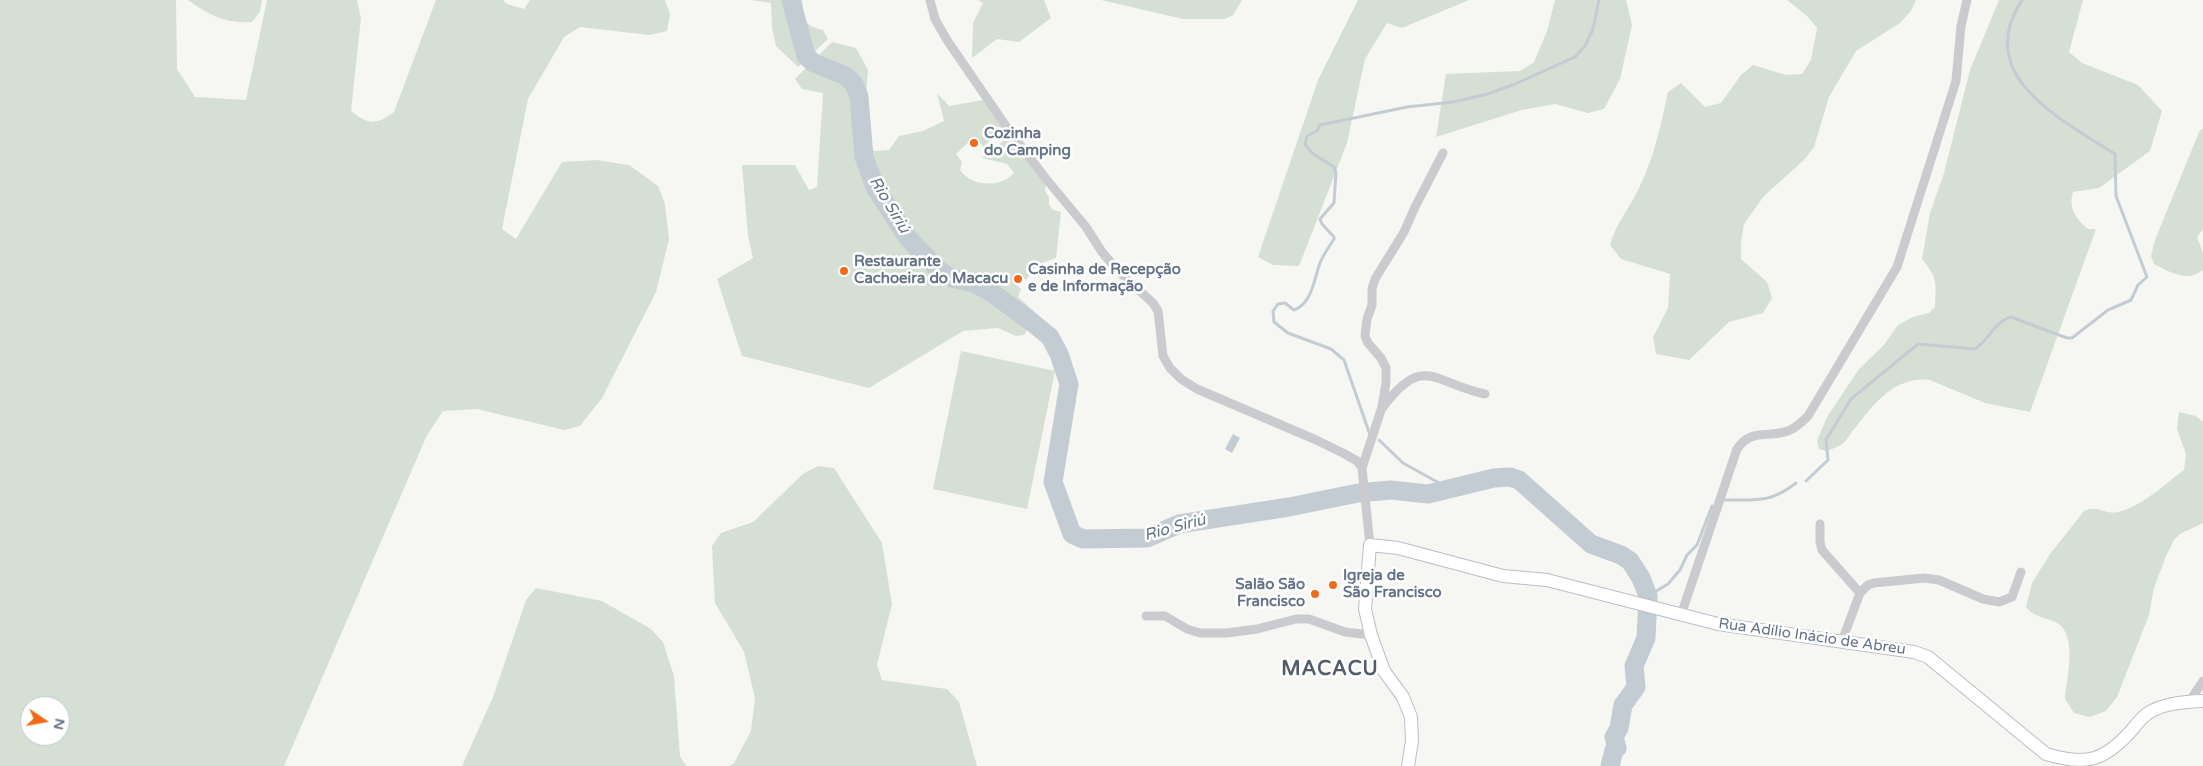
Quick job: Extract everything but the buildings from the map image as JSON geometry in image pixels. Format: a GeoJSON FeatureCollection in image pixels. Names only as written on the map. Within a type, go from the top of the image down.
{"type":"FeatureCollection","features":[{"type":"Feature","properties":{"kind":"street"},"geometry":{"type":"LineString","coordinates":[[930,0],[935,19],[947,40],[1008,129],[1046,180],[1086,227],[1102,252],[1117,270],[1153,302],[1158,311],[1163,356],[1170,368],[1181,379],[1198,389],[1314,439],[1357,461],[1362,468]]}},
{"type":"Feature","properties":{"kind":"street"},"geometry":{"type":"LineString","coordinates":[[1681,615],[1743,440],[1751,436],[1788,431],[1808,416],[1897,267],[1956,81],[1960,26],[1967,0]]}},
{"type":"Feature","properties":{"kind":"street"},"geometry":{"type":"LineString","coordinates":[[1408,766],[1412,741],[1411,717],[1403,697],[1384,671],[1365,609],[1370,545],[1362,468],[1382,407],[1386,368],[1365,336],[1367,319],[1372,305],[1372,289],[1375,279],[1404,232],[1443,153]]}},
{"type":"Feature","properties":{"kind":"street"},"geometry":{"type":"LineString","coordinates":[[1382,407],[1398,387],[1408,379],[1422,374],[1485,394]]}},
{"type":"Feature","properties":{"kind":"street"},"geometry":{"type":"LineString","coordinates":[[1820,524],[1822,550],[1860,593]]}},
{"type":"Feature","properties":{"kind":"street","name":"Rua Adílio Inácio de Abreu"},"geometry":{"type":"LineString","coordinates":[[1370,545],[1398,548],[1503,576],[1547,580],[1718,624],[1914,652],[1928,657],[2046,754],[2059,762],[2072,765],[2092,763],[2104,759],[2146,714],[2157,708],[2203,701]]}},
{"type":"Feature","properties":{"kind":"street"},"geometry":{"type":"LineString","coordinates":[[1842,641],[1860,593],[1868,585],[1924,578],[1939,580],[1983,600],[1999,602],[2012,597],[2022,572]]}},
{"type":"Feature","properties":{"kind":"street"},"geometry":{"type":"LineString","coordinates":[[1146,616],[1165,616],[1186,629],[1200,634],[1227,633],[1296,619],[1309,619],[1345,632],[1372,635]]}},
{"type":"Feature","properties":{"kind":"street"},"geometry":{"type":"LineString","coordinates":[[2189,702],[2203,681]]}},
{"type":"Feature","properties":{"kind":"shaded area"},"geometry":{"type":"Polygon","coordinates":[[[0,0],[176,0],[177,69],[195,97],[246,100],[267,0],[357,0],[361,18],[351,111],[363,119],[372,122],[394,112],[436,0],[503,0],[507,4],[524,9],[530,0],[665,0],[670,14],[667,31],[649,35],[580,27],[564,37],[528,99],[502,229],[516,239],[562,162],[596,160],[629,165],[658,186],[665,204],[669,239],[656,292],[602,398],[580,426],[564,430],[477,409],[443,411],[427,435],[284,766],[0,766],[0,0]]]}},
{"type":"Feature","properties":{"kind":"shaded area"},"geometry":{"type":"Polygon","coordinates":[[[188,0],[262,0],[260,12],[252,22],[234,22],[203,10],[188,0]]]}},
{"type":"Feature","properties":{"kind":"shaded area"},"geometry":{"type":"Polygon","coordinates":[[[751,0],[802,0],[805,21],[811,26],[823,30],[828,39],[798,67],[776,46],[772,28],[771,3],[751,0]]]}},
{"type":"Feature","properties":{"kind":"shaded area"},"geometry":{"type":"Polygon","coordinates":[[[978,0],[1044,0],[1051,18],[1019,42],[997,39],[972,58],[973,23],[983,3],[978,0]]]}},
{"type":"Feature","properties":{"kind":"shaded area"},"geometry":{"type":"Polygon","coordinates":[[[1101,0],[1242,0],[1233,15],[1225,19],[1183,19],[1101,0]]]}},
{"type":"Feature","properties":{"kind":"shaded area"},"geometry":{"type":"Polygon","coordinates":[[[1358,0],[1469,0],[1402,28],[1387,23],[1365,59],[1347,143],[1299,266],[1273,265],[1258,257],[1318,80],[1358,0]]]}},
{"type":"Feature","properties":{"kind":"shaded area"},"geometry":{"type":"Polygon","coordinates":[[[1555,0],[1626,0],[1632,25],[1620,79],[1604,109],[1588,113],[1555,104],[1522,110],[1436,137],[1446,74],[1520,71],[1534,62],[1547,31],[1555,0]]]}},
{"type":"Feature","properties":{"kind":"shaded area"},"geometry":{"type":"Polygon","coordinates":[[[1787,0],[1916,0],[1911,11],[1900,23],[1856,51],[1829,97],[1814,147],[1804,160],[1764,196],[1744,224],[1741,259],[1767,282],[1772,298],[1763,313],[1729,322],[1689,360],[1656,354],[1653,337],[1668,308],[1670,274],[1621,259],[1610,245],[1619,223],[1649,165],[1668,92],[1681,83],[1705,107],[1721,103],[1741,75],[1753,65],[1786,75],[1802,74],[1811,60],[1817,28],[1806,15],[1787,0]]]}},
{"type":"Feature","properties":{"kind":"shaded area"},"geometry":{"type":"Polygon","coordinates":[[[1999,0],[2083,0],[2069,52],[2082,63],[2138,85],[2162,111],[2150,151],[2099,188],[2073,192],[2072,208],[2074,213],[2088,229],[2096,229],[2030,412],[1985,403],[1930,380],[1918,380],[1907,382],[1887,393],[1841,445],[1827,451],[1819,449],[1817,441],[1827,417],[1859,369],[1883,346],[1898,325],[1913,317],[1929,313],[1935,307],[1935,281],[1931,271],[1922,259],[1930,213],[1944,173],[1970,70],[1999,0]]]}},
{"type":"Feature","properties":{"kind":"shaded area"},"geometry":{"type":"Polygon","coordinates":[[[832,42],[856,48],[868,70],[863,130],[874,151],[889,150],[899,136],[923,131],[944,121],[937,93],[949,106],[983,100],[1003,129],[983,147],[975,136],[956,154],[962,162],[960,170],[972,180],[987,184],[1008,178],[1014,173],[1007,164],[982,158],[1009,136],[1046,185],[1045,191],[1049,197],[1049,205],[1053,210],[1061,212],[1056,258],[1036,265],[1026,280],[1017,273],[1012,280],[1021,289],[1018,297],[1037,314],[1024,335],[1016,336],[998,328],[963,331],[869,388],[742,356],[717,279],[753,258],[748,235],[742,165],[795,165],[809,190],[817,187],[823,93],[802,89],[795,79],[832,42]]]}},
{"type":"Feature","properties":{"kind":"shaded area"},"geometry":{"type":"Polygon","coordinates":[[[2203,128],[2203,229],[2197,237],[2203,253],[2203,270],[2191,276],[2178,275],[2154,264],[2151,256],[2155,240],[2199,132],[2203,128]]]}},
{"type":"Feature","properties":{"kind":"shaded area"},"geometry":{"type":"Polygon","coordinates":[[[903,216],[908,228],[905,241],[895,225],[903,216]]]}},
{"type":"Feature","properties":{"kind":"shaded area"},"geometry":{"type":"Polygon","coordinates":[[[961,351],[1055,371],[1027,509],[933,489],[961,351]]]}},
{"type":"Feature","properties":{"kind":"shaded area"},"geometry":{"type":"Polygon","coordinates":[[[2179,412],[2196,416],[2203,422],[2203,523],[2180,534],[2174,540],[2166,556],[2154,588],[2149,615],[2117,697],[2106,711],[2090,717],[2074,713],[2065,699],[2070,655],[2066,634],[2061,626],[2035,614],[2026,607],[2032,583],[2050,554],[2084,511],[2097,509],[2113,513],[2126,510],[2144,500],[2184,470],[2186,454],[2177,429],[2179,412]]]}},
{"type":"Feature","properties":{"kind":"shaded area"},"geometry":{"type":"Polygon","coordinates":[[[1233,434],[1240,438],[1232,453],[1225,449],[1233,434]]]}},
{"type":"Feature","properties":{"kind":"shaded area"},"geometry":{"type":"Polygon","coordinates":[[[818,466],[834,468],[882,543],[892,604],[877,665],[882,680],[947,689],[959,702],[977,766],[729,766],[734,763],[751,731],[755,698],[744,652],[715,603],[712,546],[721,533],[753,522],[804,473],[818,466]]]}},
{"type":"Feature","properties":{"kind":"shaded area"},"geometry":{"type":"Polygon","coordinates":[[[536,588],[602,601],[651,629],[663,642],[674,676],[680,756],[686,766],[462,766],[493,697],[526,600],[536,588]]]}},
{"type":"Feature","properties":{"kind":"waterway","name":"Rio Siriú"},"geometry":{"type":"LineString","coordinates":[[791,0],[806,56],[814,63],[846,76],[854,84],[859,97],[864,157],[875,187],[908,238],[940,271],[951,278],[974,283],[991,292],[1033,323],[1050,337],[1059,354],[1069,384],[1053,482],[1072,534],[1083,539],[1147,538],[1179,524],[1289,507],[1358,493],[1391,490],[1428,494],[1494,478],[1510,477],[1519,480],[1591,544],[1621,555],[1630,561],[1641,578],[1648,596],[1646,638],[1634,666],[1636,687],[1623,705],[1619,728],[1614,737],[1617,748],[1614,750],[1610,766]]}},
{"type":"Feature","properties":{"kind":"waterway"},"geometry":{"type":"LineString","coordinates":[[1369,432],[1344,360],[1331,349],[1288,333],[1274,322],[1273,311],[1278,304],[1285,303],[1294,310],[1300,307],[1309,297],[1321,260],[1334,239],[1320,219],[1334,203],[1336,173],[1334,167],[1312,153],[1305,144],[1307,136],[1317,131],[1320,125],[1407,107],[1453,102],[1488,94],[1575,57],[1585,46],[1593,29],[1599,0]]}},
{"type":"Feature","properties":{"kind":"waterway"},"geometry":{"type":"LineString","coordinates":[[1806,481],[1828,460],[1826,440],[1851,399],[1918,344],[1975,349],[2001,322],[2011,317],[2067,338],[2072,338],[2108,310],[2131,300],[2138,285],[2147,277],[2116,196],[2115,154],[2049,110],[2030,93],[2015,73],[2008,51],[2009,27],[2022,0]]}},
{"type":"Feature","properties":{"kind":"waterway"},"geometry":{"type":"LineString","coordinates":[[1379,440],[1403,463],[1450,489]]}},
{"type":"Feature","properties":{"kind":"waterway"},"geometry":{"type":"LineString","coordinates":[[1725,500],[1762,499],[1779,494],[1796,483]]}},
{"type":"Feature","properties":{"kind":"waterway"},"geometry":{"type":"LineString","coordinates":[[1648,596],[1668,584],[1680,570],[1687,555],[1697,545],[1712,506]]}},
{"type":"Feature","properties":{"kind":"place","name":"Cozinha do Camping"},"geometry":{"type":"Point","coordinates":[974,143]}},
{"type":"Feature","properties":{"kind":"place","name":"Restaurante Cachoeira do Macacu"},"geometry":{"type":"Point","coordinates":[844,271]}},
{"type":"Feature","properties":{"kind":"place","name":"Casinha de Recepção e de Informação"},"geometry":{"type":"Point","coordinates":[1018,279]}},
{"type":"Feature","properties":{"kind":"place","name":"Igreja de São Francisco"},"geometry":{"type":"Point","coordinates":[1333,585]}},
{"type":"Feature","properties":{"kind":"place","name":"Salão São Francisco"},"geometry":{"type":"Point","coordinates":[1315,594]}},
{"type":"Feature","properties":{"kind":"district","name":"MACACU"},"geometry":{"type":"Point","coordinates":[1330,670]}}]}
